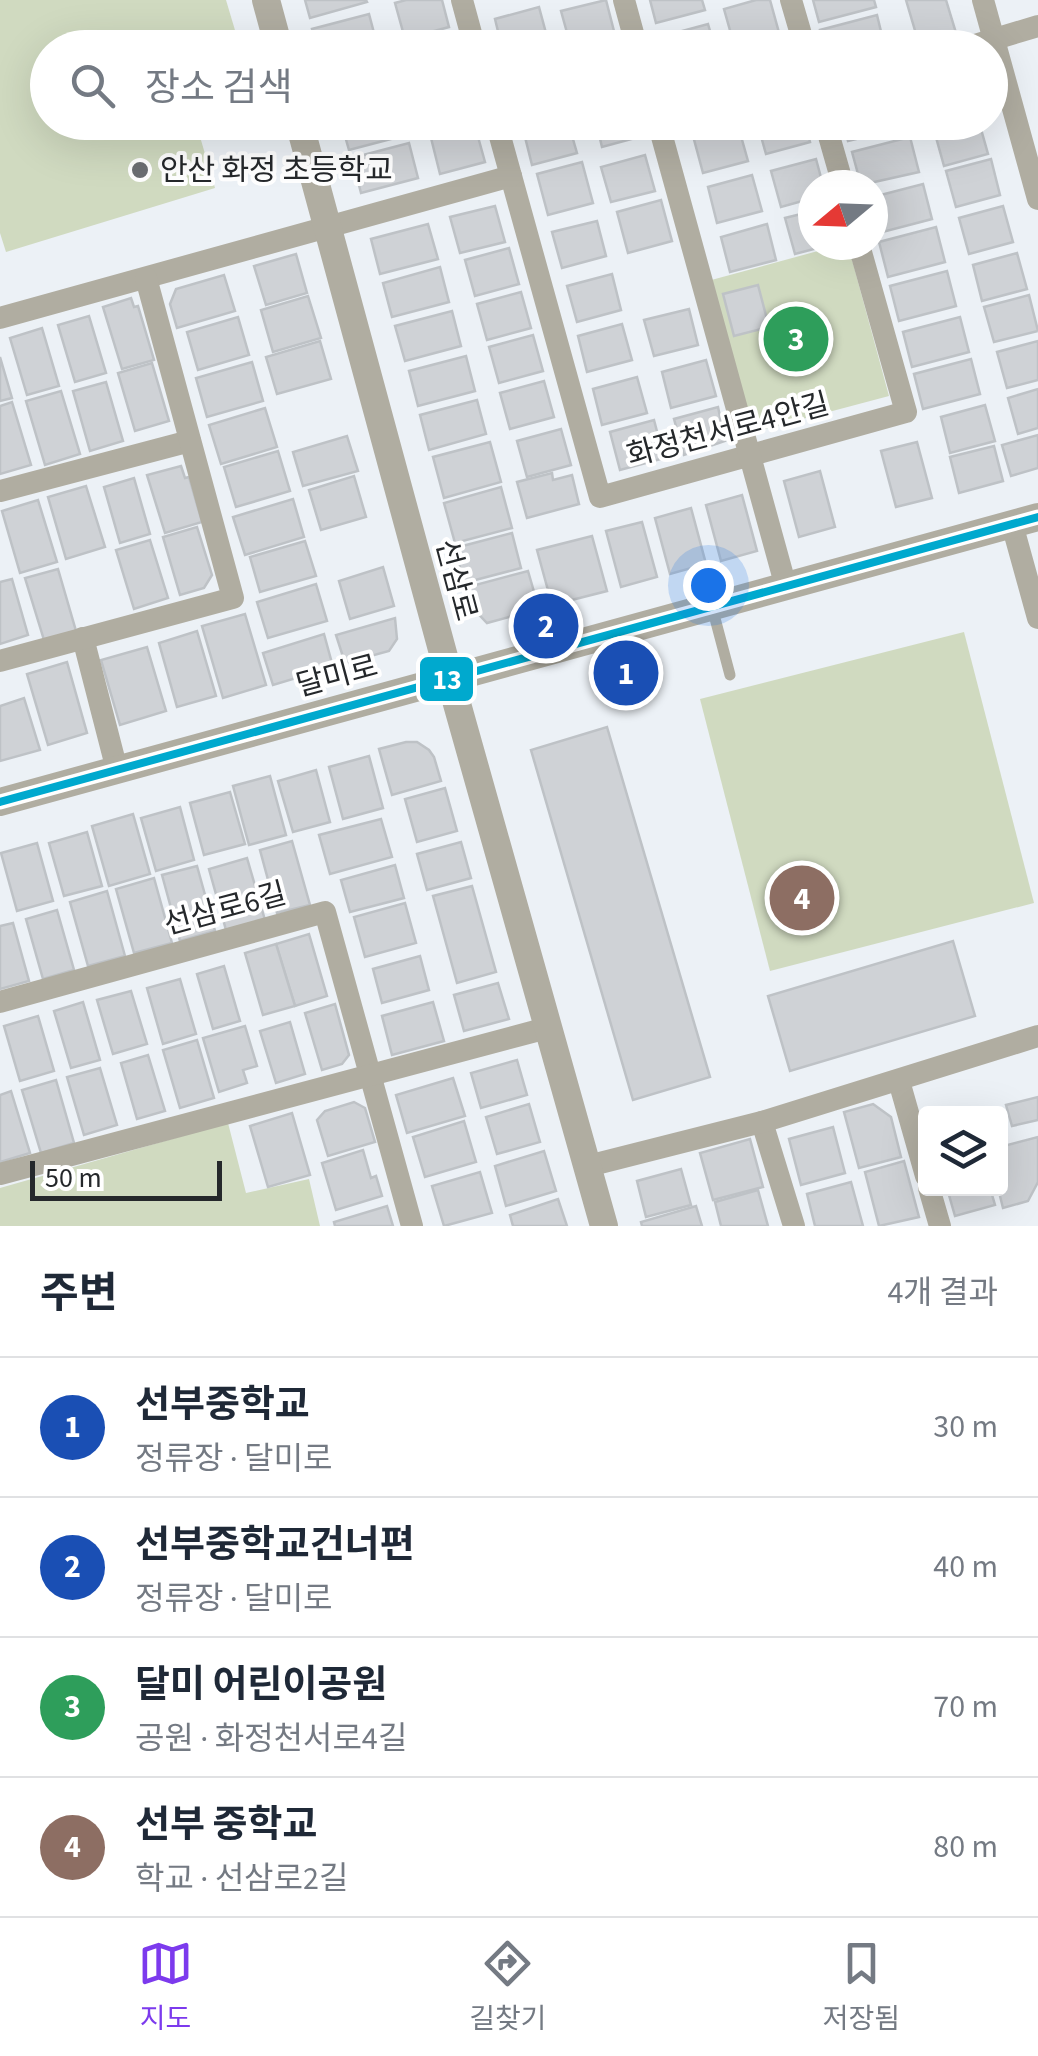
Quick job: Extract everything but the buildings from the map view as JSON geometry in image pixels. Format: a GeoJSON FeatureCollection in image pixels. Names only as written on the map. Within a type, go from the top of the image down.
{"type":"FeatureCollection","features":[{"type":"Feature","properties":{"kind":"street"},"geometry":{"type":"LineString","coordinates":[[266,0],[274,30]]}},
{"type":"Feature","properties":{"kind":"street"},"geometry":{"type":"LineString","coordinates":[[462,0],[470,30]]}},
{"type":"Feature","properties":{"kind":"street"},"geometry":{"type":"LineString","coordinates":[[624,0],[632,30]]}},
{"type":"Feature","properties":{"kind":"street"},"geometry":{"type":"LineString","coordinates":[[792,0],[800,30]]}},
{"type":"Feature","properties":{"kind":"street"},"geometry":{"type":"LineString","coordinates":[[983,0],[991,30]]}},
{"type":"Feature","properties":{"kind":"street"},"geometry":{"type":"LineString","coordinates":[[1008,35],[1038,26]]}},
{"type":"Feature","properties":{"kind":"street"},"geometry":{"type":"LineString","coordinates":[[1008,90],[1038,200]]}},
{"type":"Feature","properties":{"kind":"street","name":"선삼로"},"geometry":{"type":"LineString","coordinates":[[303,140],[604,1226]]}},
{"type":"Feature","properties":{"kind":"street","name":"화정천서로4안길"},"geometry":{"type":"LineString","coordinates":[[501,140],[600,497],[906,412],[864,260]]}},
{"type":"Feature","properties":{"kind":"street"},"geometry":{"type":"LineString","coordinates":[[663,140],[786,587]]}},
{"type":"Feature","properties":{"kind":"street"},"geometry":{"type":"LineString","coordinates":[[830,140],[839,170]]}},
{"type":"Feature","properties":{"kind":"street"},"geometry":{"type":"LineString","coordinates":[[0,318],[36,299],[146,278],[511,176]]}},
{"type":"Feature","properties":{"kind":"street"},"geometry":{"type":"LineString","coordinates":[[0,661],[233,598],[146,278]]}},
{"type":"Feature","properties":{"kind":"street"},"geometry":{"type":"LineString","coordinates":[[0,491],[190,440]]}},
{"type":"Feature","properties":{"kind":"street"},"geometry":{"type":"LineString","coordinates":[[1025,521],[1038,618]]}},
{"type":"Feature","properties":{"kind":"street","name":"달미로"},"geometry":{"type":"LineString","coordinates":[[0,802],[1025,521]]}},
{"type":"Feature","properties":{"kind":"street"},"geometry":{"type":"LineString","coordinates":[[83,638],[117,770]]}},
{"type":"Feature","properties":{"kind":"street","name":"선삼로6길"},"geometry":{"type":"LineString","coordinates":[[0,1002],[325,912],[412,1226]]}},
{"type":"Feature","properties":{"kind":"street"},"geometry":{"type":"LineString","coordinates":[[0,1174],[547,1028]]}},
{"type":"Feature","properties":{"kind":"street"},"geometry":{"type":"LineString","coordinates":[[588,1166],[661,1142],[762,1122],[1038,1036]]}},
{"type":"Feature","properties":{"kind":"street"},"geometry":{"type":"LineString","coordinates":[[899,1081],[918,1148]]}},
{"type":"Feature","properties":{"kind":"street"},"geometry":{"type":"LineString","coordinates":[[762,1122],[794,1226]]}},
{"type":"Feature","properties":{"kind":"street"},"geometry":{"type":"LineString","coordinates":[[931,1196],[940,1226]]}},
{"type":"Feature","properties":{"kind":"lane"},"geometry":{"type":"LineString","coordinates":[[712,607],[730,675]]}},
{"type":"Feature","properties":{"kind":"green space"},"geometry":{"type":"Polygon","coordinates":[[[0,0],[226,0],[235,30],[30,30],[30,140],[201,140],[215,188],[6,252],[0,233],[0,0]]]}},
{"type":"Feature","properties":{"kind":"green space"},"geometry":{"type":"Polygon","coordinates":[[[798,256],[798,260],[852,260],[889,396],[746,434],[704,282],[798,256]]]}},
{"type":"Feature","properties":{"kind":"green space"},"geometry":{"type":"Polygon","coordinates":[[[964,632],[1034,903],[770,971],[700,699],[964,632]]]}},
{"type":"Feature","properties":{"kind":"green space"},"geometry":{"type":"Polygon","coordinates":[[[228,1123],[246,1193],[309,1179],[320,1226],[0,1226],[0,1188],[228,1123]]]}},
{"type":"Feature","properties":{"kind":"transit line","name":"13"},"geometry":{"type":"LineString","coordinates":[[0,802],[1038,517]]}},
{"type":"Feature","properties":{"kind":"place","name":"안산 화정 초등학교"},"geometry":{"type":"Point","coordinates":[140,170]}},
{"type":"Feature","properties":{"kind":"place","name":"달미 어린이공원"},"geometry":{"type":"Point","coordinates":[796,339]}},
{"type":"Feature","properties":{"kind":"place","name":"선부중학교건너편"},"geometry":{"type":"Point","coordinates":[546,626]}},
{"type":"Feature","properties":{"kind":"place","name":"선부중학교"},"geometry":{"type":"Point","coordinates":[626,673]}},
{"type":"Feature","properties":{"kind":"place","name":"선부 중학교"},"geometry":{"type":"Point","coordinates":[802,898]}}]}
